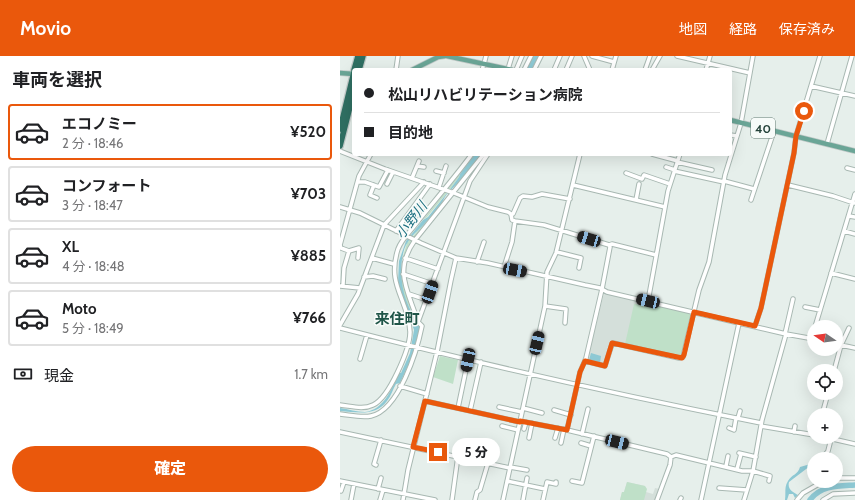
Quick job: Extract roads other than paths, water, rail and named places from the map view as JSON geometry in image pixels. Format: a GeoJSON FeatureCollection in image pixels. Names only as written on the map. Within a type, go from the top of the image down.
{"type":"FeatureCollection","features":[{"type":"Feature","properties":{"kind":"highway"},"geometry":{"type":"LineString","coordinates":[[355,68],[358,56]]}},
{"type":"Feature","properties":{"kind":"highway"},"geometry":{"type":"LineString","coordinates":[[359,68],[362,56]]}},
{"type":"Feature","properties":{"kind":"highway"},"geometry":{"type":"LineString","coordinates":[[340,129],[352,80]]}},
{"type":"Feature","properties":{"kind":"highway"},"geometry":{"type":"LineString","coordinates":[[340,146],[352,99]]}},
{"type":"Feature","properties":{"kind":"main road"},"geometry":{"type":"LineString","coordinates":[[416,68],[438,57],[446,56],[459,57],[501,68]]}},
{"type":"Feature","properties":{"kind":"main road"},"geometry":{"type":"LineString","coordinates":[[340,73],[352,72]]}},
{"type":"Feature","properties":{"kind":"main road","name":"40"},"geometry":{"type":"LineString","coordinates":[[732,121],[855,151]]}},
{"type":"Feature","properties":{"kind":"street"},"geometry":{"type":"LineString","coordinates":[[396,68],[398,56]]}},
{"type":"Feature","properties":{"kind":"street"},"geometry":{"type":"LineString","coordinates":[[483,68],[486,56]]}},
{"type":"Feature","properties":{"kind":"street"},"geometry":{"type":"LineString","coordinates":[[510,68],[512,56]]}},
{"type":"Feature","properties":{"kind":"street"},"geometry":{"type":"LineString","coordinates":[[517,68],[522,56]]}},
{"type":"Feature","properties":{"kind":"street"},"geometry":{"type":"LineString","coordinates":[[525,68],[531,56]]}},
{"type":"Feature","properties":{"kind":"street"},"geometry":{"type":"LineString","coordinates":[[535,68],[541,56]]}},
{"type":"Feature","properties":{"kind":"street"},"geometry":{"type":"LineString","coordinates":[[555,68],[560,56]]}},
{"type":"Feature","properties":{"kind":"street"},"geometry":{"type":"LineString","coordinates":[[567,68],[572,56]]}},
{"type":"Feature","properties":{"kind":"street"},"geometry":{"type":"LineString","coordinates":[[584,56],[589,68]]}},
{"type":"Feature","properties":{"kind":"street"},"geometry":{"type":"LineString","coordinates":[[592,56],[614,62]]}},
{"type":"Feature","properties":{"kind":"street"},"geometry":{"type":"LineString","coordinates":[[612,68],[616,56]]}},
{"type":"Feature","properties":{"kind":"street"},"geometry":{"type":"LineString","coordinates":[[646,68],[650,56]]}},
{"type":"Feature","properties":{"kind":"street"},"geometry":{"type":"LineString","coordinates":[[653,68],[660,56]]}},
{"type":"Feature","properties":{"kind":"street"},"geometry":{"type":"LineString","coordinates":[[677,56],[729,68]]}},
{"type":"Feature","properties":{"kind":"street"},"geometry":{"type":"LineString","coordinates":[[707,68],[710,56]]}},
{"type":"Feature","properties":{"kind":"street"},"geometry":{"type":"LineString","coordinates":[[732,148],[741,123],[754,56]]}},
{"type":"Feature","properties":{"kind":"street"},"geometry":{"type":"LineString","coordinates":[[755,326],[761,308],[788,185],[796,136],[820,56]]}},
{"type":"Feature","properties":{"kind":"street"},"geometry":{"type":"LineString","coordinates":[[827,144],[852,56]]}},
{"type":"Feature","properties":{"kind":"street"},"geometry":{"type":"LineString","coordinates":[[732,69],[750,73]]}},
{"type":"Feature","properties":{"kind":"street"},"geometry":{"type":"LineString","coordinates":[[811,86],[855,96]]}},
{"type":"Feature","properties":{"kind":"street"},"geometry":{"type":"LineString","coordinates":[[751,200],[774,131]]}},
{"type":"Feature","properties":{"kind":"street"},"geometry":{"type":"LineString","coordinates":[[732,135],[737,136]]}},
{"type":"Feature","properties":{"kind":"street"},"geometry":{"type":"LineString","coordinates":[[340,151],[352,156]]}},
{"type":"Feature","properties":{"kind":"street"},"geometry":{"type":"LineString","coordinates":[[352,156],[393,172],[454,192],[488,207],[508,212],[511,215],[512,220],[515,221],[544,225],[609,245],[612,244],[656,255]]}},
{"type":"Feature","properties":{"kind":"street"},"geometry":{"type":"LineString","coordinates":[[358,258],[359,248],[349,251],[341,248],[340,245],[358,182],[370,156]]}},
{"type":"Feature","properties":{"kind":"street"},"geometry":{"type":"LineString","coordinates":[[340,405],[364,408],[378,402],[386,394],[405,356],[410,332],[409,320],[395,279],[394,264],[399,249],[406,236],[470,156]]}},
{"type":"Feature","properties":{"kind":"street"},"geometry":{"type":"LineString","coordinates":[[340,414],[363,417],[378,414],[389,405],[400,386],[417,348],[422,326],[418,322],[403,274],[405,258],[408,250],[415,240],[482,156]]}},
{"type":"Feature","properties":{"kind":"street"},"geometry":{"type":"LineString","coordinates":[[418,322],[471,178],[487,156]]}},
{"type":"Feature","properties":{"kind":"street"},"geometry":{"type":"LineString","coordinates":[[503,500],[545,306],[546,276],[557,252],[580,156]]}},
{"type":"Feature","properties":{"kind":"street"},"geometry":{"type":"LineString","coordinates":[[659,156],[712,170]]}},
{"type":"Feature","properties":{"kind":"street"},"geometry":{"type":"LineString","coordinates":[[648,301],[665,207],[670,184],[679,156]]}},
{"type":"Feature","properties":{"kind":"street"},"geometry":{"type":"LineString","coordinates":[[585,361],[605,366],[612,344],[614,343],[682,358],[684,355],[699,290],[709,262],[730,156]]}},
{"type":"Feature","properties":{"kind":"street"},"geometry":{"type":"LineString","coordinates":[[412,178],[419,160]]}},
{"type":"Feature","properties":{"kind":"street"},"geometry":{"type":"LineString","coordinates":[[417,166],[424,168]]}},
{"type":"Feature","properties":{"kind":"street"},"geometry":{"type":"LineString","coordinates":[[439,187],[446,166]]}},
{"type":"Feature","properties":{"kind":"street"},"geometry":{"type":"LineString","coordinates":[[666,167],[674,171],[754,189]]}},
{"type":"Feature","properties":{"kind":"street"},"geometry":{"type":"LineString","coordinates":[[847,168],[855,170]]}},
{"type":"Feature","properties":{"kind":"street"},"geometry":{"type":"LineString","coordinates":[[358,182],[365,182],[379,187],[388,170]]}},
{"type":"Feature","properties":{"kind":"street"},"geometry":{"type":"LineString","coordinates":[[436,171],[444,172]]}},
{"type":"Feature","properties":{"kind":"street"},"geometry":{"type":"LineString","coordinates":[[387,184],[393,172]]}},
{"type":"Feature","properties":{"kind":"street"},"geometry":{"type":"LineString","coordinates":[[626,173],[642,179],[644,175],[670,184]]}},
{"type":"Feature","properties":{"kind":"street"},"geometry":{"type":"LineString","coordinates":[[340,325],[355,300],[384,225],[424,182]]}},
{"type":"Feature","properties":{"kind":"street"},"geometry":{"type":"LineString","coordinates":[[396,231],[430,184]]}},
{"type":"Feature","properties":{"kind":"street"},"geometry":{"type":"LineString","coordinates":[[636,200],[639,184]]}},
{"type":"Feature","properties":{"kind":"street"},"geometry":{"type":"LineString","coordinates":[[573,185],[665,207]]}},
{"type":"Feature","properties":{"kind":"street"},"geometry":{"type":"LineString","coordinates":[[788,185],[833,196],[854,203]]}},
{"type":"Feature","properties":{"kind":"street"},"geometry":{"type":"LineString","coordinates":[[374,186],[370,195],[375,199]]}},
{"type":"Feature","properties":{"kind":"street"},"geometry":{"type":"LineString","coordinates":[[511,215],[513,214],[522,196],[532,197],[542,194],[570,199]]}},
{"type":"Feature","properties":{"kind":"street"},"geometry":{"type":"LineString","coordinates":[[817,320],[854,203],[855,194]]}},
{"type":"Feature","properties":{"kind":"street"},"geometry":{"type":"LineString","coordinates":[[340,207],[350,210],[444,254],[456,258],[546,276],[807,338]]}},
{"type":"Feature","properties":{"kind":"street"},"geometry":{"type":"LineString","coordinates":[[849,216],[855,217]]}},
{"type":"Feature","properties":{"kind":"street"},"geometry":{"type":"LineString","coordinates":[[504,267],[512,242],[515,221]]}},
{"type":"Feature","properties":{"kind":"street"},"geometry":{"type":"LineString","coordinates":[[844,232],[855,234]]}},
{"type":"Feature","properties":{"kind":"street"},"geometry":{"type":"LineString","coordinates":[[477,262],[484,242]]}},
{"type":"Feature","properties":{"kind":"street"},"geometry":{"type":"LineString","coordinates":[[561,443],[571,415],[580,372],[585,361],[602,289],[610,247],[609,245]]}},
{"type":"Feature","properties":{"kind":"street"},"geometry":{"type":"LineString","coordinates":[[349,251],[341,286],[360,288]]}},
{"type":"Feature","properties":{"kind":"street"},"geometry":{"type":"LineString","coordinates":[[557,252],[581,258],[579,268]]}},
{"type":"Feature","properties":{"kind":"street"},"geometry":{"type":"LineString","coordinates":[[372,258],[394,264]]}},
{"type":"Feature","properties":{"kind":"street"},"geometry":{"type":"LineString","coordinates":[[405,258],[438,269]]}},
{"type":"Feature","properties":{"kind":"street"},"geometry":{"type":"LineString","coordinates":[[403,500],[413,447],[437,352],[456,258]]}},
{"type":"Feature","properties":{"kind":"street"},"geometry":{"type":"LineString","coordinates":[[831,273],[855,279]]}},
{"type":"Feature","properties":{"kind":"street"},"geometry":{"type":"LineString","coordinates":[[403,274],[433,284]]}},
{"type":"Feature","properties":{"kind":"street"},"geometry":{"type":"LineString","coordinates":[[364,277],[374,276],[385,279]]}},
{"type":"Feature","properties":{"kind":"street"},"geometry":{"type":"LineString","coordinates":[[409,294],[427,300]]}},
{"type":"Feature","properties":{"kind":"street"},"geometry":{"type":"LineString","coordinates":[[744,500],[753,471],[761,424],[786,334],[793,299]]}},
{"type":"Feature","properties":{"kind":"street"},"geometry":{"type":"LineString","coordinates":[[545,306],[566,309],[565,323]]}},
{"type":"Feature","properties":{"kind":"street"},"geometry":{"type":"LineString","coordinates":[[805,307],[820,310]]}},
{"type":"Feature","properties":{"kind":"street"},"geometry":{"type":"LineString","coordinates":[[701,500],[739,322]]}},
{"type":"Feature","properties":{"kind":"street"},"geometry":{"type":"LineString","coordinates":[[340,328],[408,346],[626,396],[720,414],[807,434]]}},
{"type":"Feature","properties":{"kind":"street"},"geometry":{"type":"LineString","coordinates":[[843,341],[849,328]]}},
{"type":"Feature","properties":{"kind":"street"},"geometry":{"type":"LineString","coordinates":[[360,359],[367,335]]}},
{"type":"Feature","properties":{"kind":"street"},"geometry":{"type":"LineString","coordinates":[[843,345],[855,348]]}},
{"type":"Feature","properties":{"kind":"street"},"geometry":{"type":"LineString","coordinates":[[458,408],[468,360]]}},
{"type":"Feature","properties":{"kind":"street"},"geometry":{"type":"LineString","coordinates":[[470,411],[481,362]]}},
{"type":"Feature","properties":{"kind":"street"},"geometry":{"type":"LineString","coordinates":[[400,386],[427,394]]}},
{"type":"Feature","properties":{"kind":"street"},"geometry":{"type":"LineString","coordinates":[[425,401],[594,436],[667,454],[671,457]]}},
{"type":"Feature","properties":{"kind":"street"},"geometry":{"type":"LineString","coordinates":[[499,407],[542,413]]}},
{"type":"Feature","properties":{"kind":"street"},"geometry":{"type":"LineString","coordinates":[[580,438],[588,409]]}},
{"type":"Feature","properties":{"kind":"street"},"geometry":{"type":"LineString","coordinates":[[554,410],[571,415]]}},
{"type":"Feature","properties":{"kind":"street"},"geometry":{"type":"LineString","coordinates":[[729,428],[734,430],[740,411]]}},
{"type":"Feature","properties":{"kind":"street"},"geometry":{"type":"LineString","coordinates":[[545,426],[546,421]]}},
{"type":"Feature","properties":{"kind":"street"},"geometry":{"type":"LineString","coordinates":[[524,429],[526,422]]}},
{"type":"Feature","properties":{"kind":"street"},"geometry":{"type":"LineString","coordinates":[[529,438],[532,423]]}},
{"type":"Feature","properties":{"kind":"street"},"geometry":{"type":"LineString","coordinates":[[502,426],[518,430]]}},
{"type":"Feature","properties":{"kind":"street"},"geometry":{"type":"LineString","coordinates":[[794,432],[795,426]]}},
{"type":"Feature","properties":{"kind":"street"},"geometry":{"type":"LineString","coordinates":[[554,438],[558,428]]}},
{"type":"Feature","properties":{"kind":"street"},"geometry":{"type":"LineString","coordinates":[[340,432],[527,470]]}},
{"type":"Feature","properties":{"kind":"street"},"geometry":{"type":"LineString","coordinates":[[572,481],[582,483],[594,436]]}},
{"type":"Feature","properties":{"kind":"street"},"geometry":{"type":"LineString","coordinates":[[376,465],[374,464],[381,440]]}},
{"type":"Feature","properties":{"kind":"street"},"geometry":{"type":"LineString","coordinates":[[843,442],[855,444]]}},
{"type":"Feature","properties":{"kind":"street"},"geometry":{"type":"LineString","coordinates":[[581,443],[591,446]]}},
{"type":"Feature","properties":{"kind":"street"},"geometry":{"type":"LineString","coordinates":[[737,469],[740,454],[756,457]]}},
{"type":"Feature","properties":{"kind":"street"},"geometry":{"type":"LineString","coordinates":[[671,457],[676,455],[748,472],[753,471],[770,476],[769,481]]}},
{"type":"Feature","properties":{"kind":"street"},"geometry":{"type":"LineString","coordinates":[[452,500],[458,456]]}},
{"type":"Feature","properties":{"kind":"street"},"geometry":{"type":"LineString","coordinates":[[726,466],[728,456]]}},
{"type":"Feature","properties":{"kind":"street"},"geometry":{"type":"LineString","coordinates":[[656,500],[670,465],[671,457]]}},
{"type":"Feature","properties":{"kind":"street"},"geometry":{"type":"LineString","coordinates":[[475,500],[477,492],[480,490],[488,462]]}},
{"type":"Feature","properties":{"kind":"street"},"geometry":{"type":"LineString","coordinates":[[378,489],[381,478]]}},
{"type":"Feature","properties":{"kind":"street"},"geometry":{"type":"LineString","coordinates":[[523,500],[527,478]]}},
{"type":"Feature","properties":{"kind":"street"},"geometry":{"type":"LineString","coordinates":[[843,478],[855,478]]}},
{"type":"Feature","properties":{"kind":"street"},"geometry":{"type":"LineString","coordinates":[[341,491],[342,481],[435,500]]}},
{"type":"Feature","properties":{"kind":"street"},"geometry":{"type":"LineString","coordinates":[[507,481],[545,489]]}},
{"type":"Feature","properties":{"kind":"street"},"geometry":{"type":"LineString","coordinates":[[543,500],[547,482],[556,484],[556,482]]}},
{"type":"Feature","properties":{"kind":"street"},"geometry":{"type":"LineString","coordinates":[[351,500],[354,484]]}},
{"type":"Feature","properties":{"kind":"street"},"geometry":{"type":"LineString","coordinates":[[719,488],[747,490]]}},
{"type":"Feature","properties":{"kind":"street"},"geometry":{"type":"LineString","coordinates":[[797,500],[803,493],[812,488]]}},
{"type":"Feature","properties":{"kind":"street"},"geometry":{"type":"LineString","coordinates":[[380,500],[382,490]]}},
{"type":"Feature","properties":{"kind":"street"},"geometry":{"type":"LineString","coordinates":[[823,500],[833,494],[855,493]]}},
{"type":"Feature","properties":{"kind":"water"},"geometry":{"type":"Polygon","coordinates":[[[533,56],[539,56],[532,68],[527,68],[533,56]]]}},
{"type":"Feature","properties":{"kind":"water"},"geometry":{"type":"Polygon","coordinates":[[[474,156],[480,156],[447,195],[426,223],[412,236],[405,248],[401,269],[403,287],[407,303],[420,327],[412,357],[400,383],[396,384],[390,397],[382,406],[377,409],[365,412],[372,410],[382,403],[399,373],[401,373],[410,353],[414,330],[398,282],[399,261],[406,241],[423,220],[428,217],[451,188],[474,156]]]}},
{"type":"Feature","properties":{"kind":"water"},"geometry":{"type":"Polygon","coordinates":[[[591,353],[601,356],[600,363],[589,360],[591,353]]]}},
{"type":"Feature","properties":{"kind":"water"},"geometry":{"type":"Polygon","coordinates":[[[340,408],[359,412],[340,411],[340,408]]]}},
{"type":"Feature","properties":{"kind":"water"},"geometry":{"type":"Polygon","coordinates":[[[807,465],[807,468],[789,482],[790,489],[798,495],[795,498],[793,494],[789,494],[787,500],[785,500],[787,483],[798,472],[800,467],[807,465]]]}},
{"type":"Feature","properties":{"kind":"waterway"},"geometry":{"type":"LineString","coordinates":[[810,500],[819,491],[831,487],[855,485]]}},
{"type":"Feature","properties":{"kind":"district","name":"来住町"},"geometry":{"type":"Point","coordinates":[397,319]}},
{"type":"Feature","properties":{"kind":"water label","name":"小野川"},"geometry":{"type":"Point","coordinates":[411,220]}}]}
